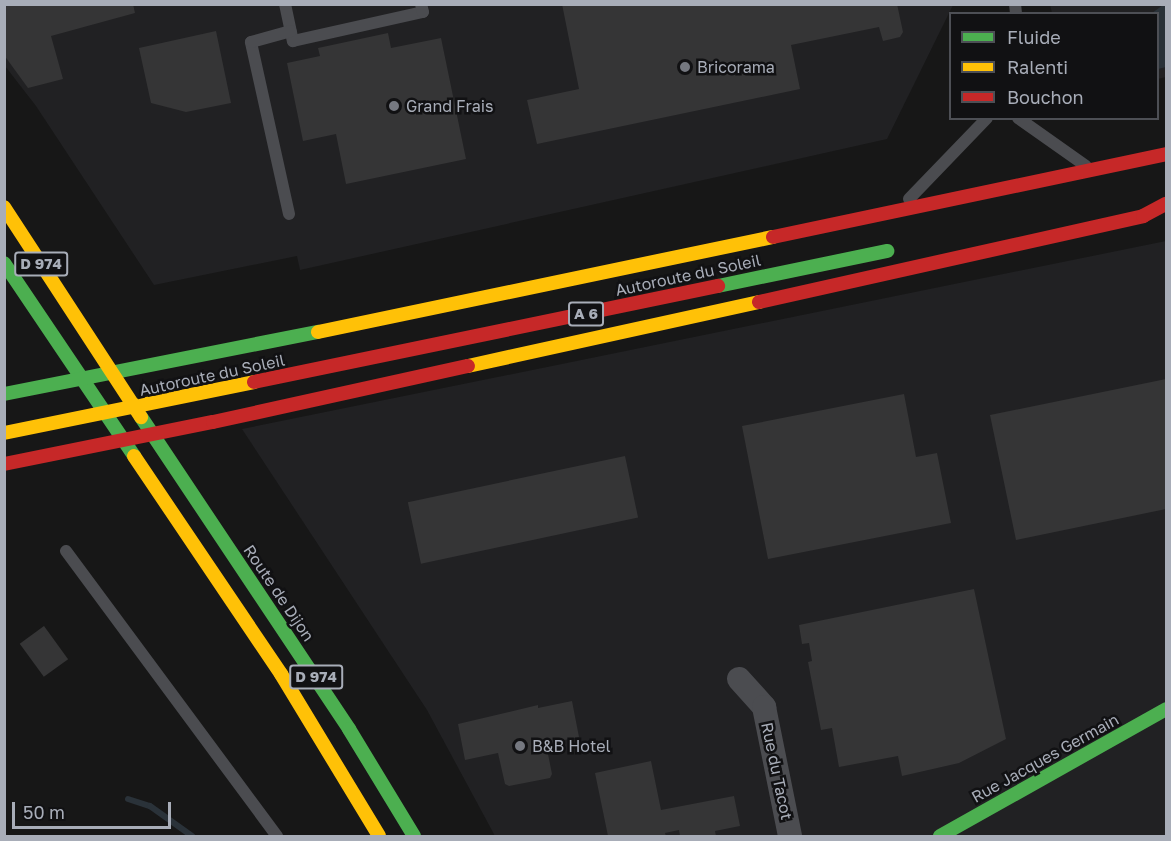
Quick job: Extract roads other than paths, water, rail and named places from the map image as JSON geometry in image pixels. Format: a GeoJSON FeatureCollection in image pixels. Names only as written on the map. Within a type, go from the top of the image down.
{"type":"FeatureCollection","features":[{"type":"Feature","properties":{"kind":"main road","name":"Autoroute du Soleil"},"geometry":{"type":"LineString","coordinates":[[4,394],[234,350],[1167,154]]}},
{"type":"Feature","properties":{"kind":"main road"},"geometry":{"type":"LineString","coordinates":[[4,464],[213,422],[1051,238],[1143,216],[1167,204]]}},
{"type":"Feature","properties":{"kind":"main road","name":"Route de Dijon"},"geometry":{"type":"LineString","coordinates":[[4,207],[167,457],[343,718],[414,837]]}},
{"type":"Feature","properties":{"kind":"main road","name":"Autoroute du Soleil"},"geometry":{"type":"LineString","coordinates":[[4,433],[897,249]]}},
{"type":"Feature","properties":{"kind":"main road","name":"D 974"},"geometry":{"type":"LineString","coordinates":[[4,263],[287,684],[379,837]]}},
{"type":"Feature","properties":{"kind":"main road"},"geometry":{"type":"LineString","coordinates":[[63,367],[199,344],[234,350]]}},
{"type":"Feature","properties":{"kind":"main road","name":"Rue Jacques Germain"},"geometry":{"type":"LineString","coordinates":[[940,837],[1167,709]]}},
{"type":"Feature","properties":{"kind":"street","name":"Rue du Tacot"},"geometry":{"type":"LineString","coordinates":[[739,679],[764,707],[790,837]]}},
{"type":"Feature","properties":{"kind":"lane"},"geometry":{"type":"LineString","coordinates":[[285,4],[293,41],[423,12],[421,4]]}},
{"type":"Feature","properties":{"kind":"lane"},"geometry":{"type":"LineString","coordinates":[[289,214],[251,42],[291,31]]}},
{"type":"Feature","properties":{"kind":"lane"},"geometry":{"type":"LineString","coordinates":[[898,211],[985,120]]}},
{"type":"Feature","properties":{"kind":"lane"},"geometry":{"type":"LineString","coordinates":[[1021,120],[1091,170]]}},
{"type":"Feature","properties":{"kind":"lane"},"geometry":{"type":"LineString","coordinates":[[66,552],[276,837]]}},
{"type":"Feature","properties":{"kind":"waterway"},"geometry":{"type":"LineString","coordinates":[[128,799],[150,806],[192,836]]}},
{"type":"Feature","properties":{"kind":"place","name":"Bricorama"},"geometry":{"type":"Point","coordinates":[685,67]}},
{"type":"Feature","properties":{"kind":"place","name":"Grand Frais"},"geometry":{"type":"Point","coordinates":[394,106]}},
{"type":"Feature","properties":{"kind":"place","name":"B&B Hotel"},"geometry":{"type":"Point","coordinates":[520,746]}}]}
